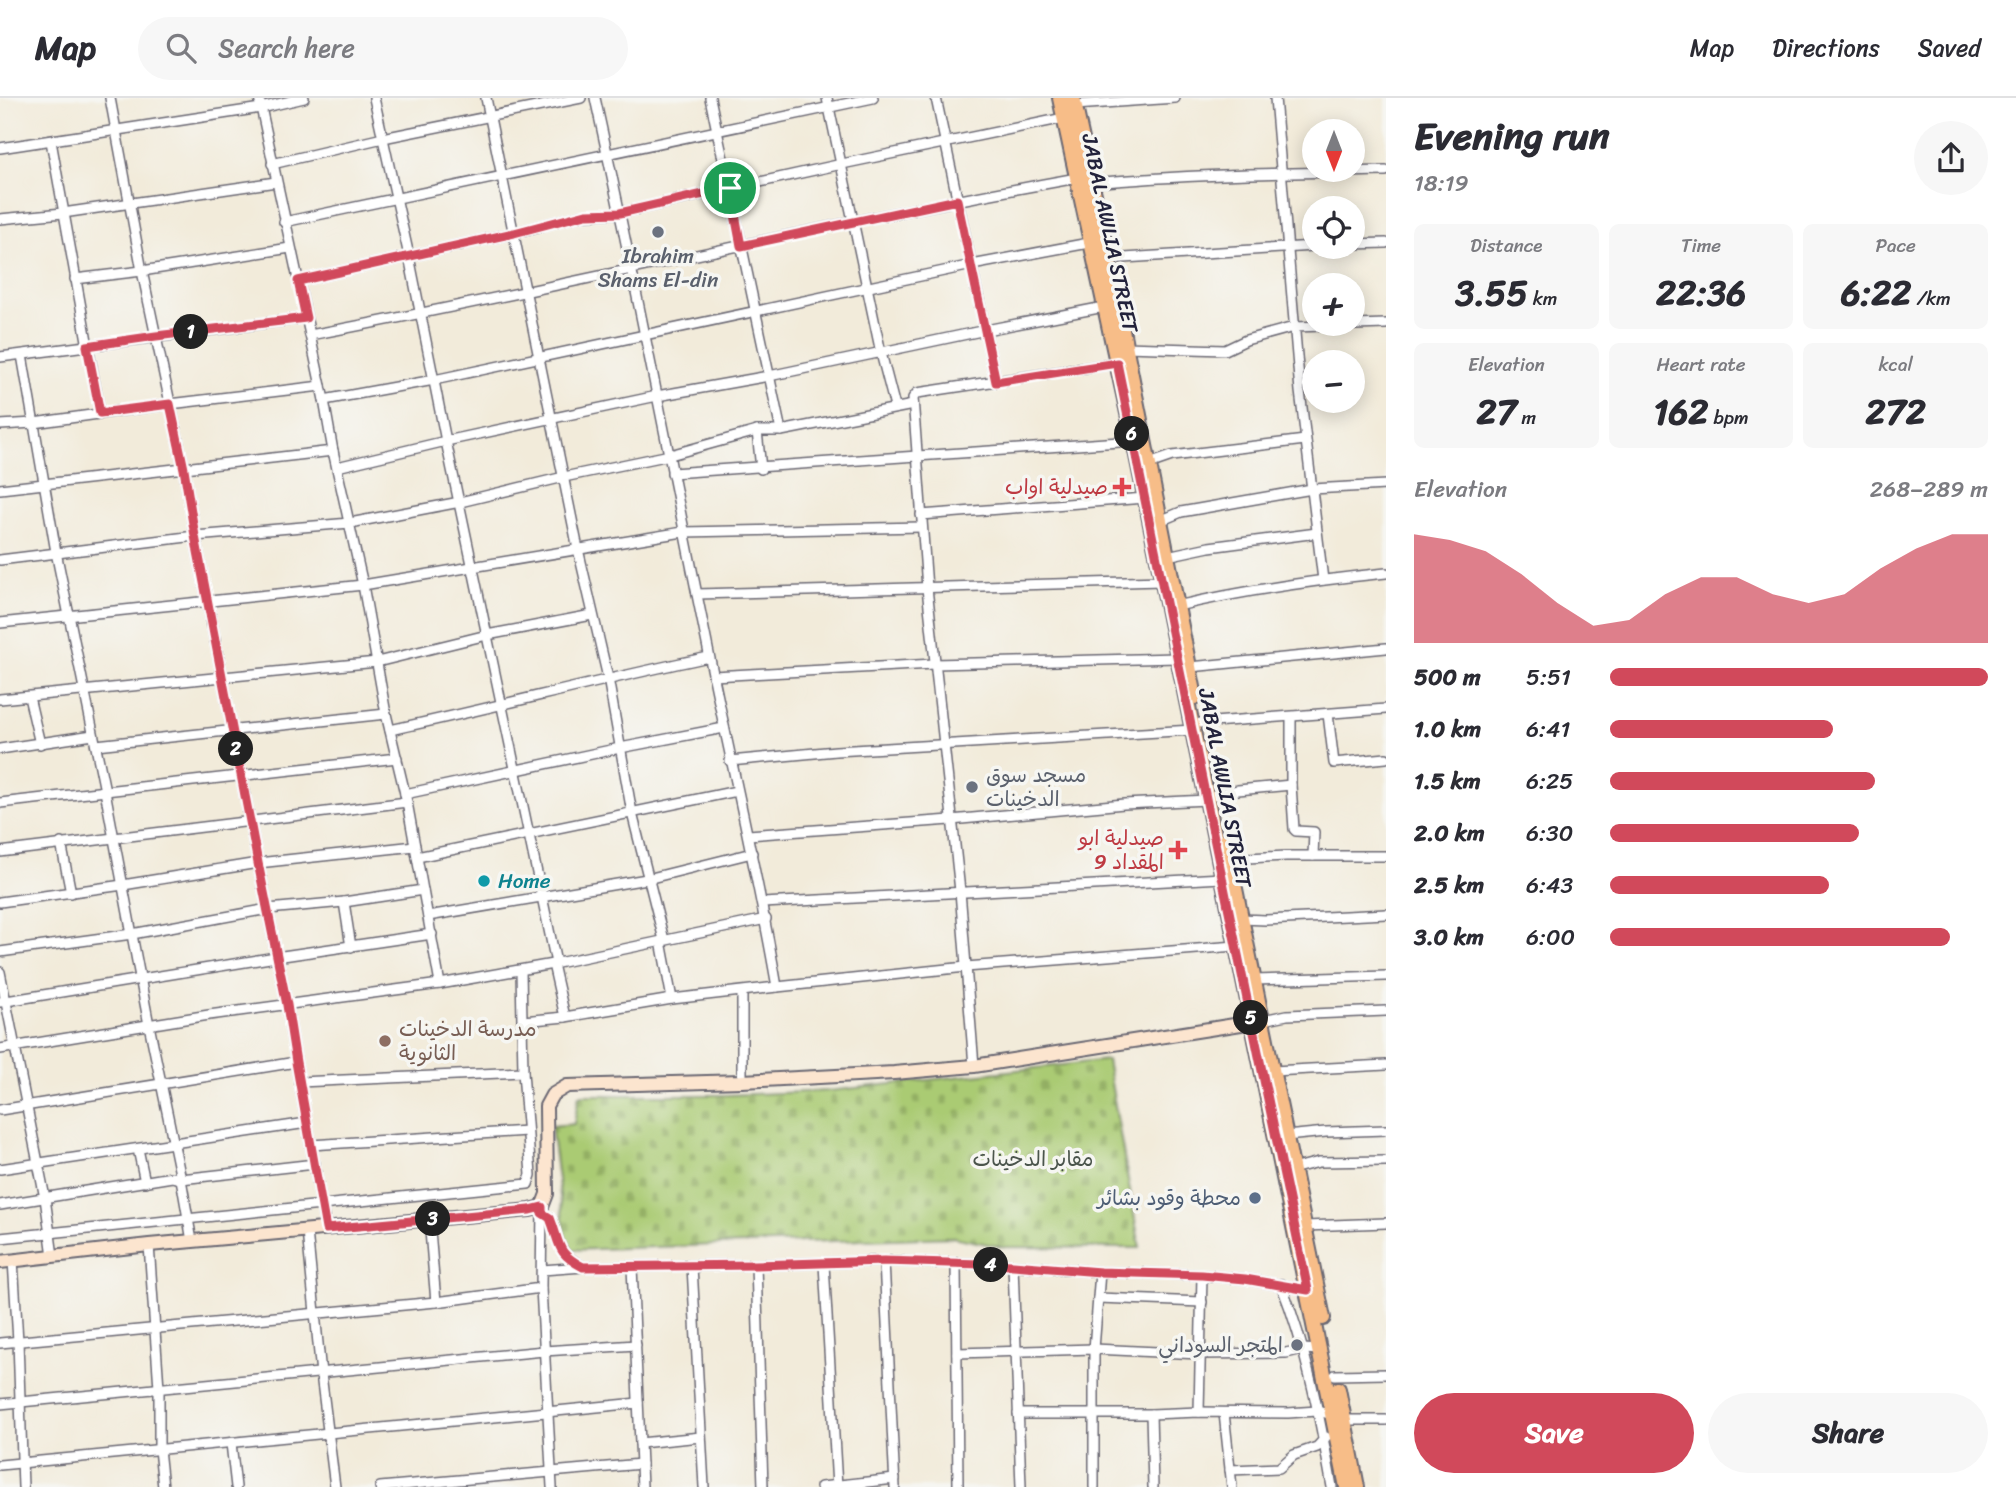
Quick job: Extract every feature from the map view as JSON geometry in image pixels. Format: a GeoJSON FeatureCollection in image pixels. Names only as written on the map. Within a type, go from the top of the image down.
{"type":"FeatureCollection","features":[{"type":"Feature","properties":{"kind":"main road","name":"JABAL AWLIA STREET"},"geometry":{"type":"LineString","coordinates":[[1060,98],[1077,178],[1097,242],[1108,259],[1177,606],[1177,658],[1197,726]]}},
{"type":"Feature","properties":{"kind":"main road","name":"JABAL AWLIA STREET"},"geometry":{"type":"LineString","coordinates":[[1074,102],[1092,183],[1104,307],[1162,581],[1190,667],[1222,878],[1236,946],[1273,1071],[1286,1136],[1288,1170],[1305,1226],[1320,1350],[1357,1487]]}},
{"type":"Feature","properties":{"kind":"main road","name":"JABAL AWLIA STREET"},"geometry":{"type":"LineString","coordinates":[[1211,798],[1229,859],[1254,980],[1257,1021],[1313,1289],[1335,1375],[1338,1417],[1331,1439],[1347,1487]]}},
{"type":"Feature","properties":{"kind":"street"},"geometry":{"type":"LineString","coordinates":[[110,98],[287,1005],[326,1229]]}},
{"type":"Feature","properties":{"kind":"street"},"geometry":{"type":"LineString","coordinates":[[0,148],[260,103],[304,98]]}},
{"type":"Feature","properties":{"kind":"street"},"geometry":{"type":"LineString","coordinates":[[374,98],[503,705],[514,771],[544,897],[565,1017]]}},
{"type":"Feature","properties":{"kind":"street"},"geometry":{"type":"LineString","coordinates":[[486,98],[578,549],[608,678],[632,813],[662,940],[672,999]]}},
{"type":"Feature","properties":{"kind":"street"},"geometry":{"type":"LineString","coordinates":[[272,164],[383,138],[582,98]]}},
{"type":"Feature","properties":{"kind":"street"},"geometry":{"type":"LineString","coordinates":[[595,98],[730,761],[763,903],[777,987]]}},
{"type":"Feature","properties":{"kind":"street"},"geometry":{"type":"LineString","coordinates":[[710,98],[781,430]]}},
{"type":"Feature","properties":{"kind":"street"},"geometry":{"type":"LineString","coordinates":[[284,222],[607,155],[828,103],[873,98]]}},
{"type":"Feature","properties":{"kind":"street"},"geometry":{"type":"LineString","coordinates":[[936,98],[996,382]]}},
{"type":"Feature","properties":{"kind":"street"},"geometry":{"type":"LineString","coordinates":[[1074,102],[1175,98]]}},
{"type":"Feature","properties":{"kind":"street"},"geometry":{"type":"LineString","coordinates":[[1275,98],[1305,440],[1323,580]]}},
{"type":"Feature","properties":{"kind":"street"},"geometry":{"type":"LineString","coordinates":[[260,103],[363,585],[440,984]]}},
{"type":"Feature","properties":{"kind":"street"},"geometry":{"type":"LineString","coordinates":[[828,103],[866,287],[895,407]]}},
{"type":"Feature","properties":{"kind":"street"},"geometry":{"type":"LineString","coordinates":[[298,281],[514,233],[586,214],[620,213],[1064,118]]}},
{"type":"Feature","properties":{"kind":"street"},"geometry":{"type":"LineString","coordinates":[[51,141],[100,413]]}},
{"type":"Feature","properties":{"kind":"street"},"geometry":{"type":"LineString","coordinates":[[1092,183],[1282,173],[1386,171]]}},
{"type":"Feature","properties":{"kind":"street"},"geometry":{"type":"LineString","coordinates":[[310,335],[632,270],[853,221],[1077,178]]}},
{"type":"Feature","properties":{"kind":"street"},"geometry":{"type":"LineString","coordinates":[[0,219],[63,213],[276,182]]}},
{"type":"Feature","properties":{"kind":"street"},"geometry":{"type":"LineString","coordinates":[[324,400],[540,358],[972,265],[1097,242]]}},
{"type":"Feature","properties":{"kind":"street"},"geometry":{"type":"LineString","coordinates":[[1365,244],[1386,243]]}},
{"type":"Feature","properties":{"kind":"street"},"geometry":{"type":"LineString","coordinates":[[1108,259],[1302,247]]}},
{"type":"Feature","properties":{"kind":"street"},"geometry":{"type":"LineString","coordinates":[[75,279],[290,248]]}},
{"type":"Feature","properties":{"kind":"street"},"geometry":{"type":"LineString","coordinates":[[337,467],[552,418],[881,354],[1104,307]]}},
{"type":"Feature","properties":{"kind":"street"},"geometry":{"type":"LineString","coordinates":[[0,357],[306,318]]}},
{"type":"Feature","properties":{"kind":"street"},"geometry":{"type":"LineString","coordinates":[[1125,347],[1225,349],[1246,340],[1294,327],[1386,324]]}},
{"type":"Feature","properties":{"kind":"street"},"geometry":{"type":"LineString","coordinates":[[22,355],[56,552],[192,1241]]}},
{"type":"Feature","properties":{"kind":"street"},"geometry":{"type":"LineString","coordinates":[[974,1066],[960,891],[920,515],[913,398],[918,393],[1117,363]]}},
{"type":"Feature","properties":{"kind":"street"},"geometry":{"type":"LineString","coordinates":[[0,425],[34,423],[321,386]]}},
{"type":"Feature","properties":{"kind":"street"},"geometry":{"type":"LineString","coordinates":[[0,560],[195,536],[350,523],[670,456],[757,431],[781,430],[913,405]]}},
{"type":"Feature","properties":{"kind":"street"},"geometry":{"type":"LineString","coordinates":[[757,431],[761,468]]}},
{"type":"Feature","properties":{"kind":"street"},"geometry":{"type":"LineString","coordinates":[[1149,464],[1172,456],[1305,440]]}},
{"type":"Feature","properties":{"kind":"street"},"geometry":{"type":"LineString","coordinates":[[673,473],[1133,441]]}},
{"type":"Feature","properties":{"kind":"street"},"geometry":{"type":"LineString","coordinates":[[0,489],[333,452]]}},
{"type":"Feature","properties":{"kind":"street"},"geometry":{"type":"LineString","coordinates":[[1160,521],[1181,512],[1312,489],[1386,485]]}},
{"type":"Feature","properties":{"kind":"street"},"geometry":{"type":"LineString","coordinates":[[920,515],[1145,498]]}},
{"type":"Feature","properties":{"kind":"street"},"geometry":{"type":"LineString","coordinates":[[1,620],[209,603],[363,585],[683,532],[922,527]]}},
{"type":"Feature","properties":{"kind":"street"},"geometry":{"type":"LineString","coordinates":[[1167,556],[1209,547],[1317,533]]}},
{"type":"Feature","properties":{"kind":"street"},"geometry":{"type":"LineString","coordinates":[[1177,606],[1219,596],[1386,573]]}},
{"type":"Feature","properties":{"kind":"street"},"geometry":{"type":"LineString","coordinates":[[696,594],[1162,581]]}},
{"type":"Feature","properties":{"kind":"street"},"geometry":{"type":"LineString","coordinates":[[0,699],[377,662],[487,635],[592,615]]}},
{"type":"Feature","properties":{"kind":"street"},"geometry":{"type":"LineString","coordinates":[[1190,667],[1386,648]]}},
{"type":"Feature","properties":{"kind":"street"},"geometry":{"type":"LineString","coordinates":[[390,730],[709,657]]}},
{"type":"Feature","properties":{"kind":"street"},"geometry":{"type":"LineString","coordinates":[[713,676],[934,664],[1177,658]]}},
{"type":"Feature","properties":{"kind":"street"},"geometry":{"type":"LineString","coordinates":[[29,696],[40,744]]}},
{"type":"Feature","properties":{"kind":"street"},"geometry":{"type":"LineString","coordinates":[[730,761],[1386,709]]}},
{"type":"Feature","properties":{"kind":"street"},"geometry":{"type":"LineString","coordinates":[[0,750],[40,744],[233,730],[386,714]]}},
{"type":"Feature","properties":{"kind":"street"},"geometry":{"type":"LineString","coordinates":[[1328,714],[1334,763],[1386,758]]}},
{"type":"Feature","properties":{"kind":"street"},"geometry":{"type":"LineString","coordinates":[[1291,717],[1294,829],[1314,832],[1313,856]]}},
{"type":"Feature","properties":{"kind":"street"},"geometry":{"type":"LineString","coordinates":[[0,852],[250,821],[406,798],[620,748],[724,729]]}},
{"type":"Feature","properties":{"kind":"street"},"geometry":{"type":"LineString","coordinates":[[0,803],[397,758]]}},
{"type":"Feature","properties":{"kind":"street"},"geometry":{"type":"LineString","coordinates":[[748,835],[1211,798],[1238,790],[1291,785]]}},
{"type":"Feature","properties":{"kind":"street"},"geometry":{"type":"LineString","coordinates":[[417,857],[737,791]]}},
{"type":"Feature","properties":{"kind":"street"},"geometry":{"type":"LineString","coordinates":[[61,843],[71,893]]}},
{"type":"Feature","properties":{"kind":"street"},"geometry":{"type":"LineString","coordinates":[[0,902],[258,863],[415,846]]}},
{"type":"Feature","properties":{"kind":"street"},"geometry":{"type":"LineString","coordinates":[[428,916],[647,879],[752,853]]}},
{"type":"Feature","properties":{"kind":"street"},"geometry":{"type":"LineString","coordinates":[[1229,859],[1256,856],[1386,856]]}},
{"type":"Feature","properties":{"kind":"street"},"geometry":{"type":"LineString","coordinates":[[763,903],[1222,878]]}},
{"type":"Feature","properties":{"kind":"street"},"geometry":{"type":"LineString","coordinates":[[0,952],[132,934],[268,909],[344,902],[423,890]]}},
{"type":"Feature","properties":{"kind":"street"},"geometry":{"type":"LineString","coordinates":[[344,902],[351,947]]}},
{"type":"Feature","properties":{"kind":"street"},"geometry":{"type":"LineString","coordinates":[[1241,919],[1386,914]]}},
{"type":"Feature","properties":{"kind":"street"},"geometry":{"type":"LineString","coordinates":[[0,1049],[440,984],[521,970],[766,919]]}},
{"type":"Feature","properties":{"kind":"street"},"geometry":{"type":"LineString","coordinates":[[3,1002],[432,934]]}},
{"type":"Feature","properties":{"kind":"street"},"geometry":{"type":"LineString","coordinates":[[523,1021],[565,1017],[672,999],[966,967],[1236,946]]}},
{"type":"Feature","properties":{"kind":"street"},"geometry":{"type":"LineString","coordinates":[[0,1238],[528,1184],[531,1175],[523,1072],[521,970]]}},
{"type":"Feature","properties":{"kind":"street"},"geometry":{"type":"LineString","coordinates":[[0,971],[3,1002],[16,1047],[45,1198],[53,1256]]}},
{"type":"Feature","properties":{"kind":"street"},"geometry":{"type":"LineString","coordinates":[[1254,980],[1386,976]]}},
{"type":"Feature","properties":{"kind":"street"},"geometry":{"type":"LineString","coordinates":[[742,992],[742,1081]]}},
{"type":"Feature","properties":{"kind":"street"},"geometry":{"type":"LineString","coordinates":[[552,1487],[541,1288],[542,1210],[547,1194],[546,1106],[552,1094],[561,1088],[894,1073],[974,1066],[1287,1015],[1386,1012]]}},
{"type":"Feature","properties":{"kind":"street"},"geometry":{"type":"LineString","coordinates":[[0,1110],[296,1062]]}},
{"type":"Feature","properties":{"kind":"street"},"geometry":{"type":"LineString","coordinates":[[1273,1071],[1386,1065]]}},
{"type":"Feature","properties":{"kind":"street"},"geometry":{"type":"LineString","coordinates":[[299,1082],[523,1072]]}},
{"type":"Feature","properties":{"kind":"street"},"geometry":{"type":"LineString","coordinates":[[0,1169],[307,1123]]}},
{"type":"Feature","properties":{"kind":"street"},"geometry":{"type":"LineString","coordinates":[[1286,1136],[1386,1130]]}},
{"type":"Feature","properties":{"kind":"street"},"geometry":{"type":"LineString","coordinates":[[311,1145],[527,1131]]}},
{"type":"Feature","properties":{"kind":"street"},"geometry":{"type":"LineString","coordinates":[[138,1149],[145,1182]]}},
{"type":"Feature","properties":{"kind":"street"},"geometry":{"type":"LineString","coordinates":[[1288,1170],[1319,1161],[1386,1161]]}},
{"type":"Feature","properties":{"kind":"street"},"geometry":{"type":"LineString","coordinates":[[0,1205],[172,1177],[181,1180],[315,1164]]}},
{"type":"Feature","properties":{"kind":"street"},"geometry":{"type":"LineString","coordinates":[[23,1487],[18,1341],[7,1261],[149,1245],[542,1210],[550,1218],[563,1253],[583,1267]]}},
{"type":"Feature","properties":{"kind":"street"},"geometry":{"type":"LineString","coordinates":[[429,1219],[436,1302]]}},
{"type":"Feature","properties":{"kind":"street"},"geometry":{"type":"LineString","coordinates":[[1305,1226],[1386,1223]]}},
{"type":"Feature","properties":{"kind":"street"},"geometry":{"type":"LineString","coordinates":[[307,1231],[335,1487]]}},
{"type":"Feature","properties":{"kind":"street"},"geometry":{"type":"LineString","coordinates":[[149,1245],[163,1487]]}},
{"type":"Feature","properties":{"kind":"street"},"geometry":{"type":"LineString","coordinates":[[542,1270],[884,1261],[1202,1275],[1313,1289]]}},
{"type":"Feature","properties":{"kind":"street"},"geometry":{"type":"LineString","coordinates":[[821,1487],[895,1483],[884,1261]]}},
{"type":"Feature","properties":{"kind":"street"},"geometry":{"type":"LineString","coordinates":[[824,1264],[837,1486]]}},
{"type":"Feature","properties":{"kind":"street"},"geometry":{"type":"LineString","coordinates":[[956,1264],[958,1487]]}},
{"type":"Feature","properties":{"kind":"street"},"geometry":{"type":"LineString","coordinates":[[756,1265],[763,1487]]}},
{"type":"Feature","properties":{"kind":"street"},"geometry":{"type":"LineString","coordinates":[[1013,1265],[1021,1487]]}},
{"type":"Feature","properties":{"kind":"street"},"geometry":{"type":"LineString","coordinates":[[692,1266],[704,1487]]}},
{"type":"Feature","properties":{"kind":"street"},"geometry":{"type":"LineString","coordinates":[[632,1268],[642,1487]]}},
{"type":"Feature","properties":{"kind":"street"},"geometry":{"type":"LineString","coordinates":[[1094,1487],[1094,1349],[1100,1272]]}},
{"type":"Feature","properties":{"kind":"street"},"geometry":{"type":"LineString","coordinates":[[1199,1412],[1202,1275]]}},
{"type":"Feature","properties":{"kind":"street"},"geometry":{"type":"LineString","coordinates":[[1281,1284],[1303,1349],[1317,1411],[1331,1439],[1332,1487]]}},
{"type":"Feature","properties":{"kind":"street"},"geometry":{"type":"LineString","coordinates":[[0,1343],[436,1302],[541,1288]]}},
{"type":"Feature","properties":{"kind":"street"},"geometry":{"type":"LineString","coordinates":[[1098,1298],[1202,1302]]}},
{"type":"Feature","properties":{"kind":"street"},"geometry":{"type":"LineString","coordinates":[[0,1404],[544,1351],[636,1345]]}},
{"type":"Feature","properties":{"kind":"street"},"geometry":{"type":"LineString","coordinates":[[957,1353],[1094,1349],[1200,1354],[1320,1350]]}},
{"type":"Feature","properties":{"kind":"street"},"geometry":{"type":"LineString","coordinates":[[1335,1375],[1386,1374]]}},
{"type":"Feature","properties":{"kind":"street"},"geometry":{"type":"LineString","coordinates":[[0,1465],[638,1403]]}},
{"type":"Feature","properties":{"kind":"street"},"geometry":{"type":"LineString","coordinates":[[1018,1414],[1317,1411],[1338,1417],[1386,1420]]}},
{"type":"Feature","properties":{"kind":"street"},"geometry":{"type":"LineString","coordinates":[[1224,1413],[1232,1487]]}},
{"type":"Feature","properties":{"kind":"street"},"geometry":{"type":"LineString","coordinates":[[1152,1414],[1153,1487]]}},
{"type":"Feature","properties":{"kind":"street"},"geometry":{"type":"LineString","coordinates":[[640,1443],[701,1437]]}},
{"type":"Feature","properties":{"kind":"street"},"geometry":{"type":"LineString","coordinates":[[1230,1470],[1279,1468],[1294,1455],[1313,1450],[1331,1439]]}},
{"type":"Feature","properties":{"kind":"street"},"geometry":{"type":"LineString","coordinates":[[231,1443],[236,1487]]}},
{"type":"Feature","properties":{"kind":"street"},"geometry":{"type":"LineString","coordinates":[[380,1487],[641,1464]]}},
{"type":"Feature","properties":{"kind":"green space","name":"مقابر الدخينات"},"geometry":{"type":"Polygon","coordinates":[[[1107,1060],[1140,1248],[1002,1247],[953,1237],[567,1250],[551,1126],[574,1124],[579,1095],[728,1095],[829,1091],[1107,1060]]]}},
{"type":"Feature","properties":{"kind":"place","name":"Ibrahim Shams El-din"},"geometry":{"type":"Point","coordinates":[658,232]}},
{"type":"Feature","properties":{"kind":"place","name":"صيدلية اواب"},"geometry":{"type":"Point","coordinates":[1122,487]}},
{"type":"Feature","properties":{"kind":"place","name":"مسجد سوق الدخينات"},"geometry":{"type":"Point","coordinates":[972,787]}},
{"type":"Feature","properties":{"kind":"place","name":"صيدلية ابو المقداد 9"},"geometry":{"type":"Point","coordinates":[1178,850]}},
{"type":"Feature","properties":{"kind":"place","name":"Home"},"geometry":{"type":"Point","coordinates":[484,881]}},
{"type":"Feature","properties":{"kind":"place","name":"مدرسة الدخينات الثانوية"},"geometry":{"type":"Point","coordinates":[385,1041]}},
{"type":"Feature","properties":{"kind":"place","name":"محطة وقود بشائر"},"geometry":{"type":"Point","coordinates":[1255,1198]}},
{"type":"Feature","properties":{"kind":"place","name":"المتجر السوداني"},"geometry":{"type":"Point","coordinates":[1297,1345]}},
{"type":"Feature","properties":{"kind":"route"},"geometry":{"type":"LineString","coordinates":[[730,188],[741,246],[957,200],[996,382],[1117,363],[1308,1290],[1281,1284],[1202,1275],[1100,1272],[1013,1265],[884,1261],[583,1267],[563,1253],[550,1218],[542,1213],[542,1207],[326,1229],[287,1005],[170,404],[100,413],[87,346],[306,318],[298,281],[514,233],[586,214],[620,213],[730,188]]}}]}
